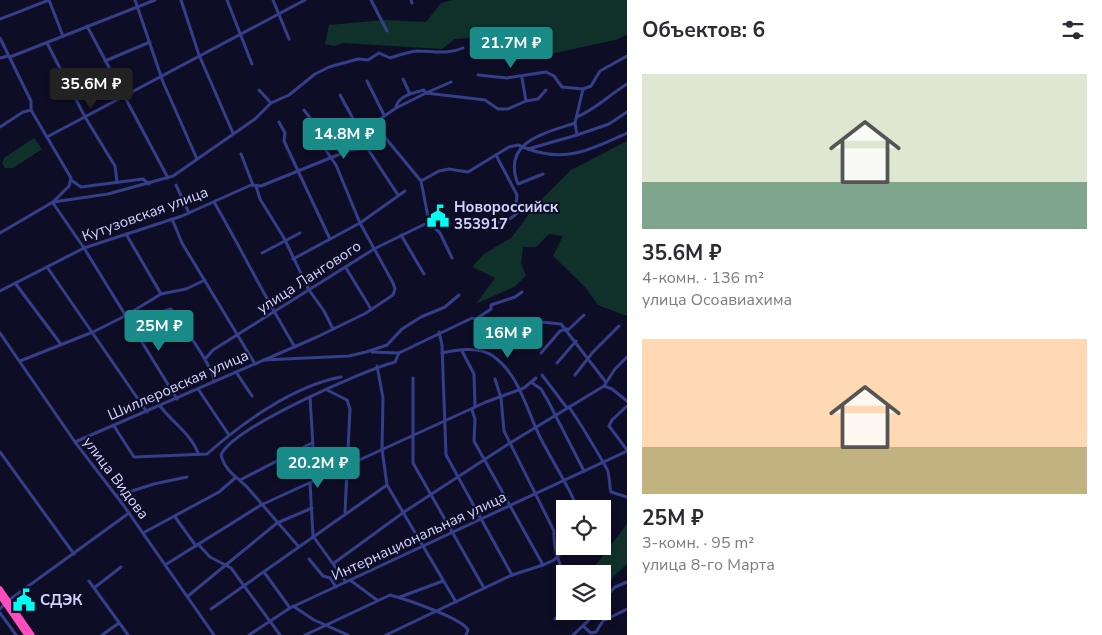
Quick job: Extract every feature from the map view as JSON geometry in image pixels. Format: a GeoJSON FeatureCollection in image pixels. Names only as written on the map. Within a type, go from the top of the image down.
{"type":"FeatureCollection","features":[{"type":"Feature","properties":{"kind":"highway"},"geometry":{"type":"LineString","coordinates":[[0,589],[27,635]]}},
{"type":"Feature","properties":{"kind":"highway"},"geometry":{"type":"LineString","coordinates":[[0,596],[32,635]]}},
{"type":"Feature","properties":{"kind":"street"},"geometry":{"type":"LineString","coordinates":[[0,19],[49,0],[63,36]]}},
{"type":"Feature","properties":{"kind":"street"},"geometry":{"type":"LineString","coordinates":[[135,0],[161,75],[198,158]]}},
{"type":"Feature","properties":{"kind":"street"},"geometry":{"type":"LineString","coordinates":[[0,58],[9,57],[47,43],[154,0]]}},
{"type":"Feature","properties":{"kind":"street"},"geometry":{"type":"LineString","coordinates":[[181,0],[199,55],[232,134]]}},
{"type":"Feature","properties":{"kind":"street"},"geometry":{"type":"LineString","coordinates":[[227,0],[252,64]]}},
{"type":"Feature","properties":{"kind":"street"},"geometry":{"type":"LineString","coordinates":[[273,0],[290,39]]}},
{"type":"Feature","properties":{"kind":"street"},"geometry":{"type":"LineString","coordinates":[[47,137],[305,0]]}},
{"type":"Feature","properties":{"kind":"street"},"geometry":{"type":"LineString","coordinates":[[371,0],[387,30]]}},
{"type":"Feature","properties":{"kind":"street"},"geometry":{"type":"LineString","coordinates":[[87,26],[168,178]]}},
{"type":"Feature","properties":{"kind":"street"},"geometry":{"type":"LineString","coordinates":[[0,38],[31,101],[31,110],[71,180],[81,187],[143,179],[149,184]]}},
{"type":"Feature","properties":{"kind":"street"},"geometry":{"type":"LineString","coordinates":[[105,61],[150,42]]}},
{"type":"Feature","properties":{"kind":"street"},"geometry":{"type":"LineString","coordinates":[[47,43],[85,117],[114,166],[118,182]]}},
{"type":"Feature","properties":{"kind":"street"},"geometry":{"type":"LineString","coordinates":[[52,202],[108,194],[168,178],[255,119],[271,103],[289,95],[315,74],[346,62],[358,59],[368,60],[378,53],[390,58],[418,51],[440,54],[463,48]]}},
{"type":"Feature","properties":{"kind":"street"},"geometry":{"type":"LineString","coordinates":[[478,75],[522,78],[546,72],[554,76],[562,87],[584,89],[595,83],[600,71],[627,56]]}},
{"type":"Feature","properties":{"kind":"street"},"geometry":{"type":"LineString","coordinates":[[522,78],[526,101]]}},
{"type":"Feature","properties":{"kind":"street"},"geometry":{"type":"LineString","coordinates":[[403,79],[410,94]]}},
{"type":"Feature","properties":{"kind":"street"},"geometry":{"type":"LineString","coordinates":[[367,82],[384,115]]}},
{"type":"Feature","properties":{"kind":"street"},"geometry":{"type":"LineString","coordinates":[[396,108],[451,82]]}},
{"type":"Feature","properties":{"kind":"street"},"geometry":{"type":"LineString","coordinates":[[577,117],[593,110],[607,97],[627,84]]}},
{"type":"Feature","properties":{"kind":"street"},"geometry":{"type":"LineString","coordinates":[[577,135],[575,123],[584,89]]}},
{"type":"Feature","properties":{"kind":"street"},"geometry":{"type":"LineString","coordinates":[[259,90],[271,103]]}},
{"type":"Feature","properties":{"kind":"street"},"geometry":{"type":"LineString","coordinates":[[396,108],[399,101],[410,94],[424,90],[426,93],[485,100],[498,109],[508,109],[526,101],[538,99],[546,90]]}},
{"type":"Feature","properties":{"kind":"street"},"geometry":{"type":"LineString","coordinates":[[340,95],[366,148],[398,195]]}},
{"type":"Feature","properties":{"kind":"street","name":"Кутузовская улица"},"geometry":{"type":"LineString","coordinates":[[0,291],[84,248],[172,220],[254,186],[261,186],[298,173],[350,150],[367,124],[373,124],[396,108]]}},
{"type":"Feature","properties":{"kind":"street"},"geometry":{"type":"LineString","coordinates":[[0,127],[22,112],[31,110]]}},
{"type":"Feature","properties":{"kind":"street"},"geometry":{"type":"LineString","coordinates":[[304,110],[332,158],[348,191],[360,223],[374,249]]}},
{"type":"Feature","properties":{"kind":"street"},"geometry":{"type":"LineString","coordinates":[[528,149],[609,124],[627,112]]}},
{"type":"Feature","properties":{"kind":"street"},"geometry":{"type":"LineString","coordinates":[[279,122],[286,133],[284,141],[330,239]]}},
{"type":"Feature","properties":{"kind":"street"},"geometry":{"type":"LineString","coordinates":[[543,174],[518,184],[514,165],[522,147],[529,139],[575,123]]}},
{"type":"Feature","properties":{"kind":"street"},"geometry":{"type":"LineString","coordinates":[[373,124],[420,180],[429,222],[440,233],[452,258]]}},
{"type":"Feature","properties":{"kind":"street"},"geometry":{"type":"LineString","coordinates":[[420,180],[449,170],[468,172],[508,147],[522,147],[552,156],[567,155],[585,152],[627,133]]}},
{"type":"Feature","properties":{"kind":"street"},"geometry":{"type":"LineString","coordinates":[[350,150],[366,148]]}},
{"type":"Feature","properties":{"kind":"street"},"geometry":{"type":"LineString","coordinates":[[241,154],[260,199],[285,240],[309,290],[333,329]]}},
{"type":"Feature","properties":{"kind":"street"},"geometry":{"type":"LineString","coordinates":[[485,222],[494,224],[515,216],[519,210],[516,205],[517,196],[496,155]]}},
{"type":"Feature","properties":{"kind":"street"},"geometry":{"type":"LineString","coordinates":[[0,233],[52,202],[69,186],[71,180]]}},
{"type":"Feature","properties":{"kind":"street"},"geometry":{"type":"LineString","coordinates":[[176,185],[189,213]]}},
{"type":"Feature","properties":{"kind":"street"},"geometry":{"type":"LineString","coordinates":[[293,259],[360,223],[405,191]]}},
{"type":"Feature","properties":{"kind":"street"},"geometry":{"type":"LineString","coordinates":[[52,202],[84,248],[177,399]]}},
{"type":"Feature","properties":{"kind":"street"},"geometry":{"type":"LineString","coordinates":[[214,202],[274,313],[295,347]]}},
{"type":"Feature","properties":{"kind":"street"},"geometry":{"type":"LineString","coordinates":[[172,220],[182,243],[255,364]]}},
{"type":"Feature","properties":{"kind":"street","name":"улица Лангового"},"geometry":{"type":"LineString","coordinates":[[206,358],[213,350],[374,249],[429,222]]}},
{"type":"Feature","properties":{"kind":"street"},"geometry":{"type":"LineString","coordinates":[[126,234],[162,294]]}},
{"type":"Feature","properties":{"kind":"street"},"geometry":{"type":"LineString","coordinates":[[262,253],[300,234]]}},
{"type":"Feature","properties":{"kind":"street"},"geometry":{"type":"LineString","coordinates":[[401,235],[424,274]]}},
{"type":"Feature","properties":{"kind":"street","name":"Шиллеровская улица"},"geometry":{"type":"LineString","coordinates":[[75,442],[295,347],[371,309],[393,295],[394,286],[374,249]]}},
{"type":"Feature","properties":{"kind":"street"},"geometry":{"type":"LineString","coordinates":[[47,267],[147,412]]}},
{"type":"Feature","properties":{"kind":"street"},"geometry":{"type":"LineString","coordinates":[[346,268],[371,309]]}},
{"type":"Feature","properties":{"kind":"street"},"geometry":{"type":"LineString","coordinates":[[20,361],[60,343],[93,332],[162,294],[186,289],[205,280]]}},
{"type":"Feature","properties":{"kind":"street"},"geometry":{"type":"LineString","coordinates":[[15,282],[60,343]]}},
{"type":"Feature","properties":{"kind":"street"},"geometry":{"type":"LineString","coordinates":[[366,352],[399,352],[439,332],[476,318],[490,309],[491,305],[515,297],[522,292]]}},
{"type":"Feature","properties":{"kind":"street"},"geometry":{"type":"LineString","coordinates":[[366,352],[387,345],[402,329],[421,317],[445,307],[459,295]]}},
{"type":"Feature","properties":{"kind":"street"},"geometry":{"type":"LineString","coordinates":[[132,326],[158,313],[172,309],[206,358],[214,376],[214,381]]}},
{"type":"Feature","properties":{"kind":"street"},"geometry":{"type":"LineString","coordinates":[[541,353],[560,330],[567,329],[584,315]]}},
{"type":"Feature","properties":{"kind":"street"},"geometry":{"type":"LineString","coordinates":[[528,334],[533,327],[541,322],[557,322],[567,329],[605,381]]}},
{"type":"Feature","properties":{"kind":"street"},"geometry":{"type":"LineString","coordinates":[[574,375],[587,358],[619,326]]}},
{"type":"Feature","properties":{"kind":"street"},"geometry":{"type":"LineString","coordinates":[[439,332],[442,353],[443,422],[446,455],[512,575]]}},
{"type":"Feature","properties":{"kind":"street","name":"улица Видова"},"geometry":{"type":"LineString","coordinates":[[0,333],[75,442],[143,533],[214,635]]}},
{"type":"Feature","properties":{"kind":"street"},"geometry":{"type":"LineString","coordinates":[[557,363],[576,341]]}},
{"type":"Feature","properties":{"kind":"street"},"geometry":{"type":"LineString","coordinates":[[442,353],[477,350],[494,357],[520,389],[535,428],[573,500]]}},
{"type":"Feature","properties":{"kind":"street"},"geometry":{"type":"LineString","coordinates":[[462,351],[474,374],[474,441],[543,566]]}},
{"type":"Feature","properties":{"kind":"street","name":"Шиллеровская улица"},"geometry":{"type":"LineString","coordinates":[[262,360],[349,356],[366,352]]}},
{"type":"Feature","properties":{"kind":"street"},"geometry":{"type":"LineString","coordinates":[[299,547],[240,480],[235,478],[223,462],[221,455],[226,446],[258,423],[378,366],[395,362],[399,352]]}},
{"type":"Feature","properties":{"kind":"street"},"geometry":{"type":"LineString","coordinates":[[604,386],[605,381],[627,357]]}},
{"type":"Feature","properties":{"kind":"street"},"geometry":{"type":"LineString","coordinates":[[378,366],[383,398],[382,449],[387,485],[456,602]]}},
{"type":"Feature","properties":{"kind":"street"},"geometry":{"type":"LineString","coordinates":[[236,372],[252,396]]}},
{"type":"Feature","properties":{"kind":"street"},"geometry":{"type":"LineString","coordinates":[[542,375],[586,432],[606,468],[611,492],[627,497]]}},
{"type":"Feature","properties":{"kind":"street"},"geometry":{"type":"LineString","coordinates":[[114,426],[134,457],[207,454],[255,416],[312,384],[341,377]]}},
{"type":"Feature","properties":{"kind":"street"},"geometry":{"type":"LineString","coordinates":[[413,378],[413,463],[484,588]]}},
{"type":"Feature","properties":{"kind":"street"},"geometry":{"type":"LineString","coordinates":[[166,565],[262,505],[382,449],[501,398],[520,389],[536,378]]}},
{"type":"Feature","properties":{"kind":"street"},"geometry":{"type":"LineString","coordinates":[[495,379],[501,398],[502,426],[553,527],[554,548],[564,577],[564,611],[555,619]]}},
{"type":"Feature","properties":{"kind":"street"},"geometry":{"type":"LineString","coordinates":[[530,382],[541,389],[584,471]]}},
{"type":"Feature","properties":{"kind":"street"},"geometry":{"type":"LineString","coordinates":[[334,563],[404,512],[457,477],[604,386],[612,388],[627,401]]}},
{"type":"Feature","properties":{"kind":"street"},"geometry":{"type":"LineString","coordinates":[[198,389],[229,435]]}},
{"type":"Feature","properties":{"kind":"street"},"geometry":{"type":"LineString","coordinates":[[327,390],[347,400],[350,409],[345,513]]}},
{"type":"Feature","properties":{"kind":"street"},"geometry":{"type":"LineString","coordinates":[[310,397],[315,480]]}},
{"type":"Feature","properties":{"kind":"street"},"geometry":{"type":"LineString","coordinates":[[282,402],[285,409]]}},
{"type":"Feature","properties":{"kind":"street"},"geometry":{"type":"LineString","coordinates":[[160,406],[166,415],[175,420],[198,453]]}},
{"type":"Feature","properties":{"kind":"street","name":"Интернациональная улица"},"geometry":{"type":"LineString","coordinates":[[250,635],[291,607],[424,547],[627,450],[610,424],[627,406]]}},
{"type":"Feature","properties":{"kind":"street"},"geometry":{"type":"LineString","coordinates":[[240,480],[313,443]]}},
{"type":"Feature","properties":{"kind":"street"},"geometry":{"type":"LineString","coordinates":[[0,452],[74,554]]}},
{"type":"Feature","properties":{"kind":"street"},"geometry":{"type":"LineString","coordinates":[[116,496],[154,484],[187,477]]}},
{"type":"Feature","properties":{"kind":"street"},"geometry":{"type":"LineString","coordinates":[[143,533],[219,492],[235,478]]}},
{"type":"Feature","properties":{"kind":"street"},"geometry":{"type":"LineString","coordinates":[[310,483],[313,536],[348,581],[377,600]]}},
{"type":"Feature","properties":{"kind":"street"},"geometry":{"type":"LineString","coordinates":[[211,609],[387,485]]}},
{"type":"Feature","properties":{"kind":"street"},"geometry":{"type":"LineString","coordinates":[[188,596],[277,523],[312,508]]}},
{"type":"Feature","properties":{"kind":"street"},"geometry":{"type":"LineString","coordinates":[[0,609],[6,601],[74,554],[128,513]]}},
{"type":"Feature","properties":{"kind":"street"},"geometry":{"type":"LineString","coordinates":[[175,517],[197,545],[210,557],[231,568],[280,635]]}},
{"type":"Feature","properties":{"kind":"street"},"geometry":{"type":"LineString","coordinates":[[386,635],[512,575],[543,566],[557,557]]}},
{"type":"Feature","properties":{"kind":"street"},"geometry":{"type":"LineString","coordinates":[[309,559],[323,576],[330,578],[336,587]]}},
{"type":"Feature","properties":{"kind":"street"},"geometry":{"type":"LineString","coordinates":[[94,588],[121,567]]}},
{"type":"Feature","properties":{"kind":"street"},"geometry":{"type":"LineString","coordinates":[[264,572],[291,607],[348,635]]}},
{"type":"Feature","properties":{"kind":"street"},"geometry":{"type":"LineString","coordinates":[[89,581],[128,635]]}},
{"type":"Feature","properties":{"kind":"street"},"geometry":{"type":"LineString","coordinates":[[399,598],[444,581]]}},
{"type":"Feature","properties":{"kind":"street"},"geometry":{"type":"LineString","coordinates":[[611,592],[615,587],[627,582]]}},
{"type":"Feature","properties":{"kind":"street"},"geometry":{"type":"LineString","coordinates":[[305,635],[390,595],[438,611],[465,625],[466,634]]}},
{"type":"Feature","properties":{"kind":"street"},"geometry":{"type":"LineString","coordinates":[[583,626],[591,632],[596,632],[603,621],[627,609]]}},
{"type":"Feature","properties":{"kind":"street"},"geometry":{"type":"LineString","coordinates":[[0,613],[16,635]]}},
{"type":"Feature","properties":{"kind":"street"},"geometry":{"type":"LineString","coordinates":[[573,635],[587,620]]}},
{"type":"Feature","properties":{"kind":"street"},"geometry":{"type":"LineString","coordinates":[[102,635],[119,623]]}},
{"type":"Feature","properties":{"kind":"green space"},"geometry":{"type":"Polygon","coordinates":[[[453,0],[627,0],[627,35],[615,40],[532,58],[503,36],[479,42],[469,38],[455,39],[442,49],[343,43],[334,46],[325,44],[329,25],[384,20],[426,22],[441,3],[453,0]]]}},
{"type":"Feature","properties":{"kind":"green space"},"geometry":{"type":"Polygon","coordinates":[[[34,138],[42,149],[13,168],[5,168],[2,163],[4,158],[34,138]]]}},
{"type":"Feature","properties":{"kind":"green space"},"geometry":{"type":"Polygon","coordinates":[[[627,141],[627,316],[598,305],[584,286],[553,256],[563,236],[549,234],[536,247],[523,247],[521,263],[526,276],[514,287],[476,304],[495,278],[472,267],[484,254],[512,237],[534,207],[571,170],[627,141]]]}},
{"type":"Feature","properties":{"kind":"green space"},"geometry":{"type":"Polygon","coordinates":[[[627,524],[627,564],[611,579],[611,565],[596,565],[603,555],[611,555],[611,545],[627,524]]]}},
{"type":"Feature","properties":{"kind":"place","name":"Новороссийск 353917"},"geometry":{"type":"Point","coordinates":[438,216]}},
{"type":"Feature","properties":{"kind":"place","name":"СДЭК"},"geometry":{"type":"Point","coordinates":[24,600]}}]}
